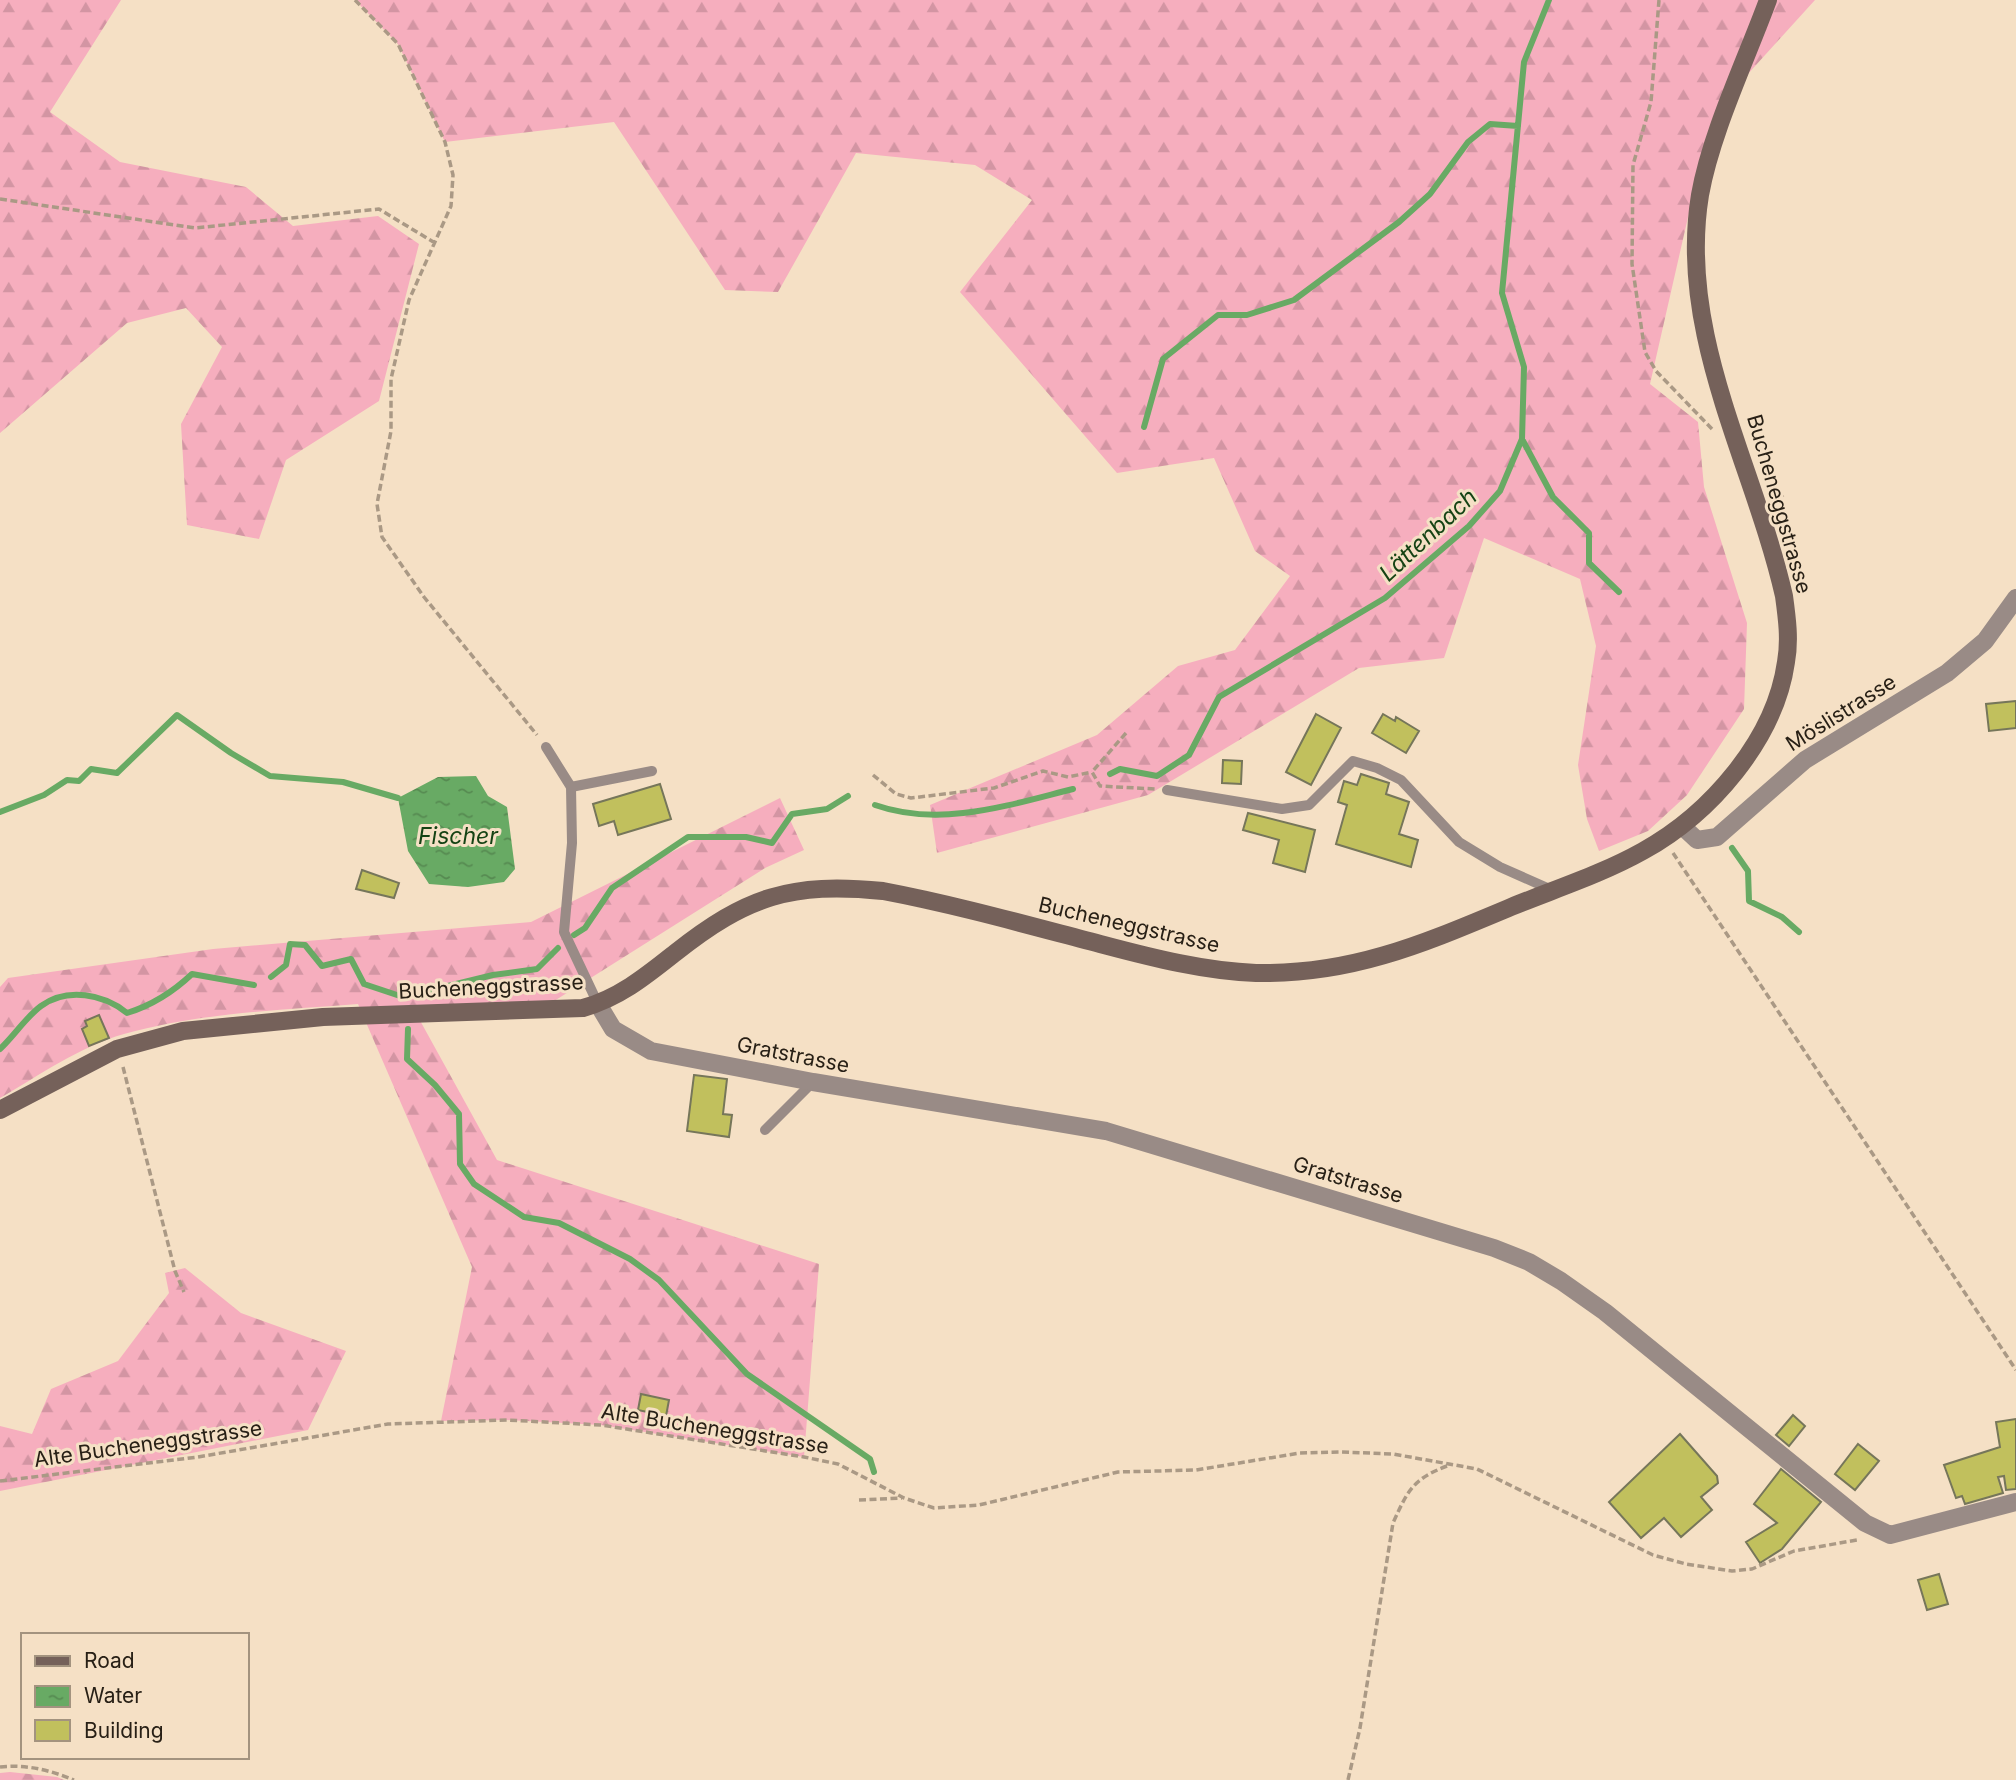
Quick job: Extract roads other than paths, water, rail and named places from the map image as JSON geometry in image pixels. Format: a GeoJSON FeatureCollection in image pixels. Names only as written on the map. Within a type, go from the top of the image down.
{"type":"FeatureCollection","features":[{"type":"Feature","properties":{"kind":"street","name":"Bucheneggstrasse"},"geometry":{"type":"LineString","coordinates":[[0,1110],[117,1049],[183,1031],[263,1021],[567,1010],[598,1004],[639,981],[708,927],[740,908],[770,896],[806,889],[859,888],[902,894],[1166,960],[1253,973],[1317,970],[1388,956],[1618,863],[1665,838],[1682,826],[1720,789],[1744,758],[1774,705],[1786,664],[1788,624],[1784,596],[1700,313],[1696,235],[1701,193],[1709,163],[1768,0]]}},
{"type":"Feature","properties":{"kind":"street","name":"Möslistrasse"},"geometry":{"type":"LineString","coordinates":[[1682,826],[1697,840],[1717,837],[1805,760],[1947,673],[1970,655],[2001,622],[2016,597]]}},
{"type":"Feature","properties":{"kind":"street","name":"Gratstrasse"},"geometry":{"type":"LineString","coordinates":[[598,1004],[613,1029],[651,1051],[813,1082],[1106,1131],[1494,1248],[1529,1262],[1605,1312],[1865,1523],[1890,1535],[2016,1502]]}},
{"type":"Feature","properties":{"kind":"lane"},"geometry":{"type":"LineString","coordinates":[[546,747],[571,787],[572,842],[564,932],[598,1004]]}},
{"type":"Feature","properties":{"kind":"lane"},"geometry":{"type":"LineString","coordinates":[[1167,790],[1282,809],[1309,805],[1353,761],[1377,768],[1401,780],[1459,842],[1500,867],[1552,890]]}},
{"type":"Feature","properties":{"kind":"lane"},"geometry":{"type":"LineString","coordinates":[[571,787],[652,771]]}},
{"type":"Feature","properties":{"kind":"lane"},"geometry":{"type":"LineString","coordinates":[[765,1130],[813,1082]]}},
{"type":"Feature","properties":{"kind":"water","name":"Fischer"},"geometry":{"type":"Polygon","coordinates":[[[476,776],[488,796],[507,807],[515,869],[504,882],[468,887],[429,884],[408,851],[398,798],[438,777],[476,776]]]}},
{"type":"Feature","properties":{"kind":"waterway","name":"Lättenbach"},"geometry":{"type":"LineString","coordinates":[[1110,774],[1120,769],[1157,776],[1189,755],[1219,697],[1385,598],[1469,526],[1500,491],[1522,439],[1524,367],[1502,293],[1524,62],[1549,0]]}},
{"type":"Feature","properties":{"kind":"waterway"},"geometry":{"type":"LineString","coordinates":[[1144,427],[1163,359],[1218,315],[1247,315],[1294,300],[1399,222],[1430,194],[1468,142],[1490,124],[1518,126]]}},
{"type":"Feature","properties":{"kind":"waterway"},"geometry":{"type":"LineString","coordinates":[[1522,439],[1553,497],[1589,533],[1589,563],[1619,592]]}},
{"type":"Feature","properties":{"kind":"waterway"},"geometry":{"type":"LineString","coordinates":[[0,812],[44,795],[67,780],[79,781],[91,769],[117,773],[177,715],[231,753],[270,776],[343,782],[398,798]]}},
{"type":"Feature","properties":{"kind":"waterway","name":"Lättenbach"},"geometry":{"type":"LineString","coordinates":[[875,805],[900,812],[924,814],[974,812],[1073,789]]}},
{"type":"Feature","properties":{"kind":"waterway","name":"Lättenbach"},"geometry":{"type":"LineString","coordinates":[[574,935],[585,928],[612,888],[688,837],[746,837],[772,843],[792,814],[827,809],[848,796]]}},
{"type":"Feature","properties":{"kind":"waterway"},"geometry":{"type":"LineString","coordinates":[[1732,848],[1748,871],[1749,901],[1782,917],[1799,932]]}},
{"type":"Feature","properties":{"kind":"waterway","name":"Lättenbach"},"geometry":{"type":"LineString","coordinates":[[271,977],[286,965],[290,944],[305,945],[322,966],[351,959],[364,984],[403,997],[493,975],[537,969],[558,948]]}},
{"type":"Feature","properties":{"kind":"waterway","name":"Lättenbach"},"geometry":{"type":"LineString","coordinates":[[0,1049],[36,1010],[62,996],[97,997],[127,1013],[162,997],[192,974],[254,985]]}},
{"type":"Feature","properties":{"kind":"waterway"},"geometry":{"type":"LineString","coordinates":[[408,1029],[407,1059],[435,1085],[459,1114],[460,1164],[474,1184],[524,1217],[559,1223],[630,1259],[659,1280],[747,1374],[870,1459],[874,1472]]}}]}
